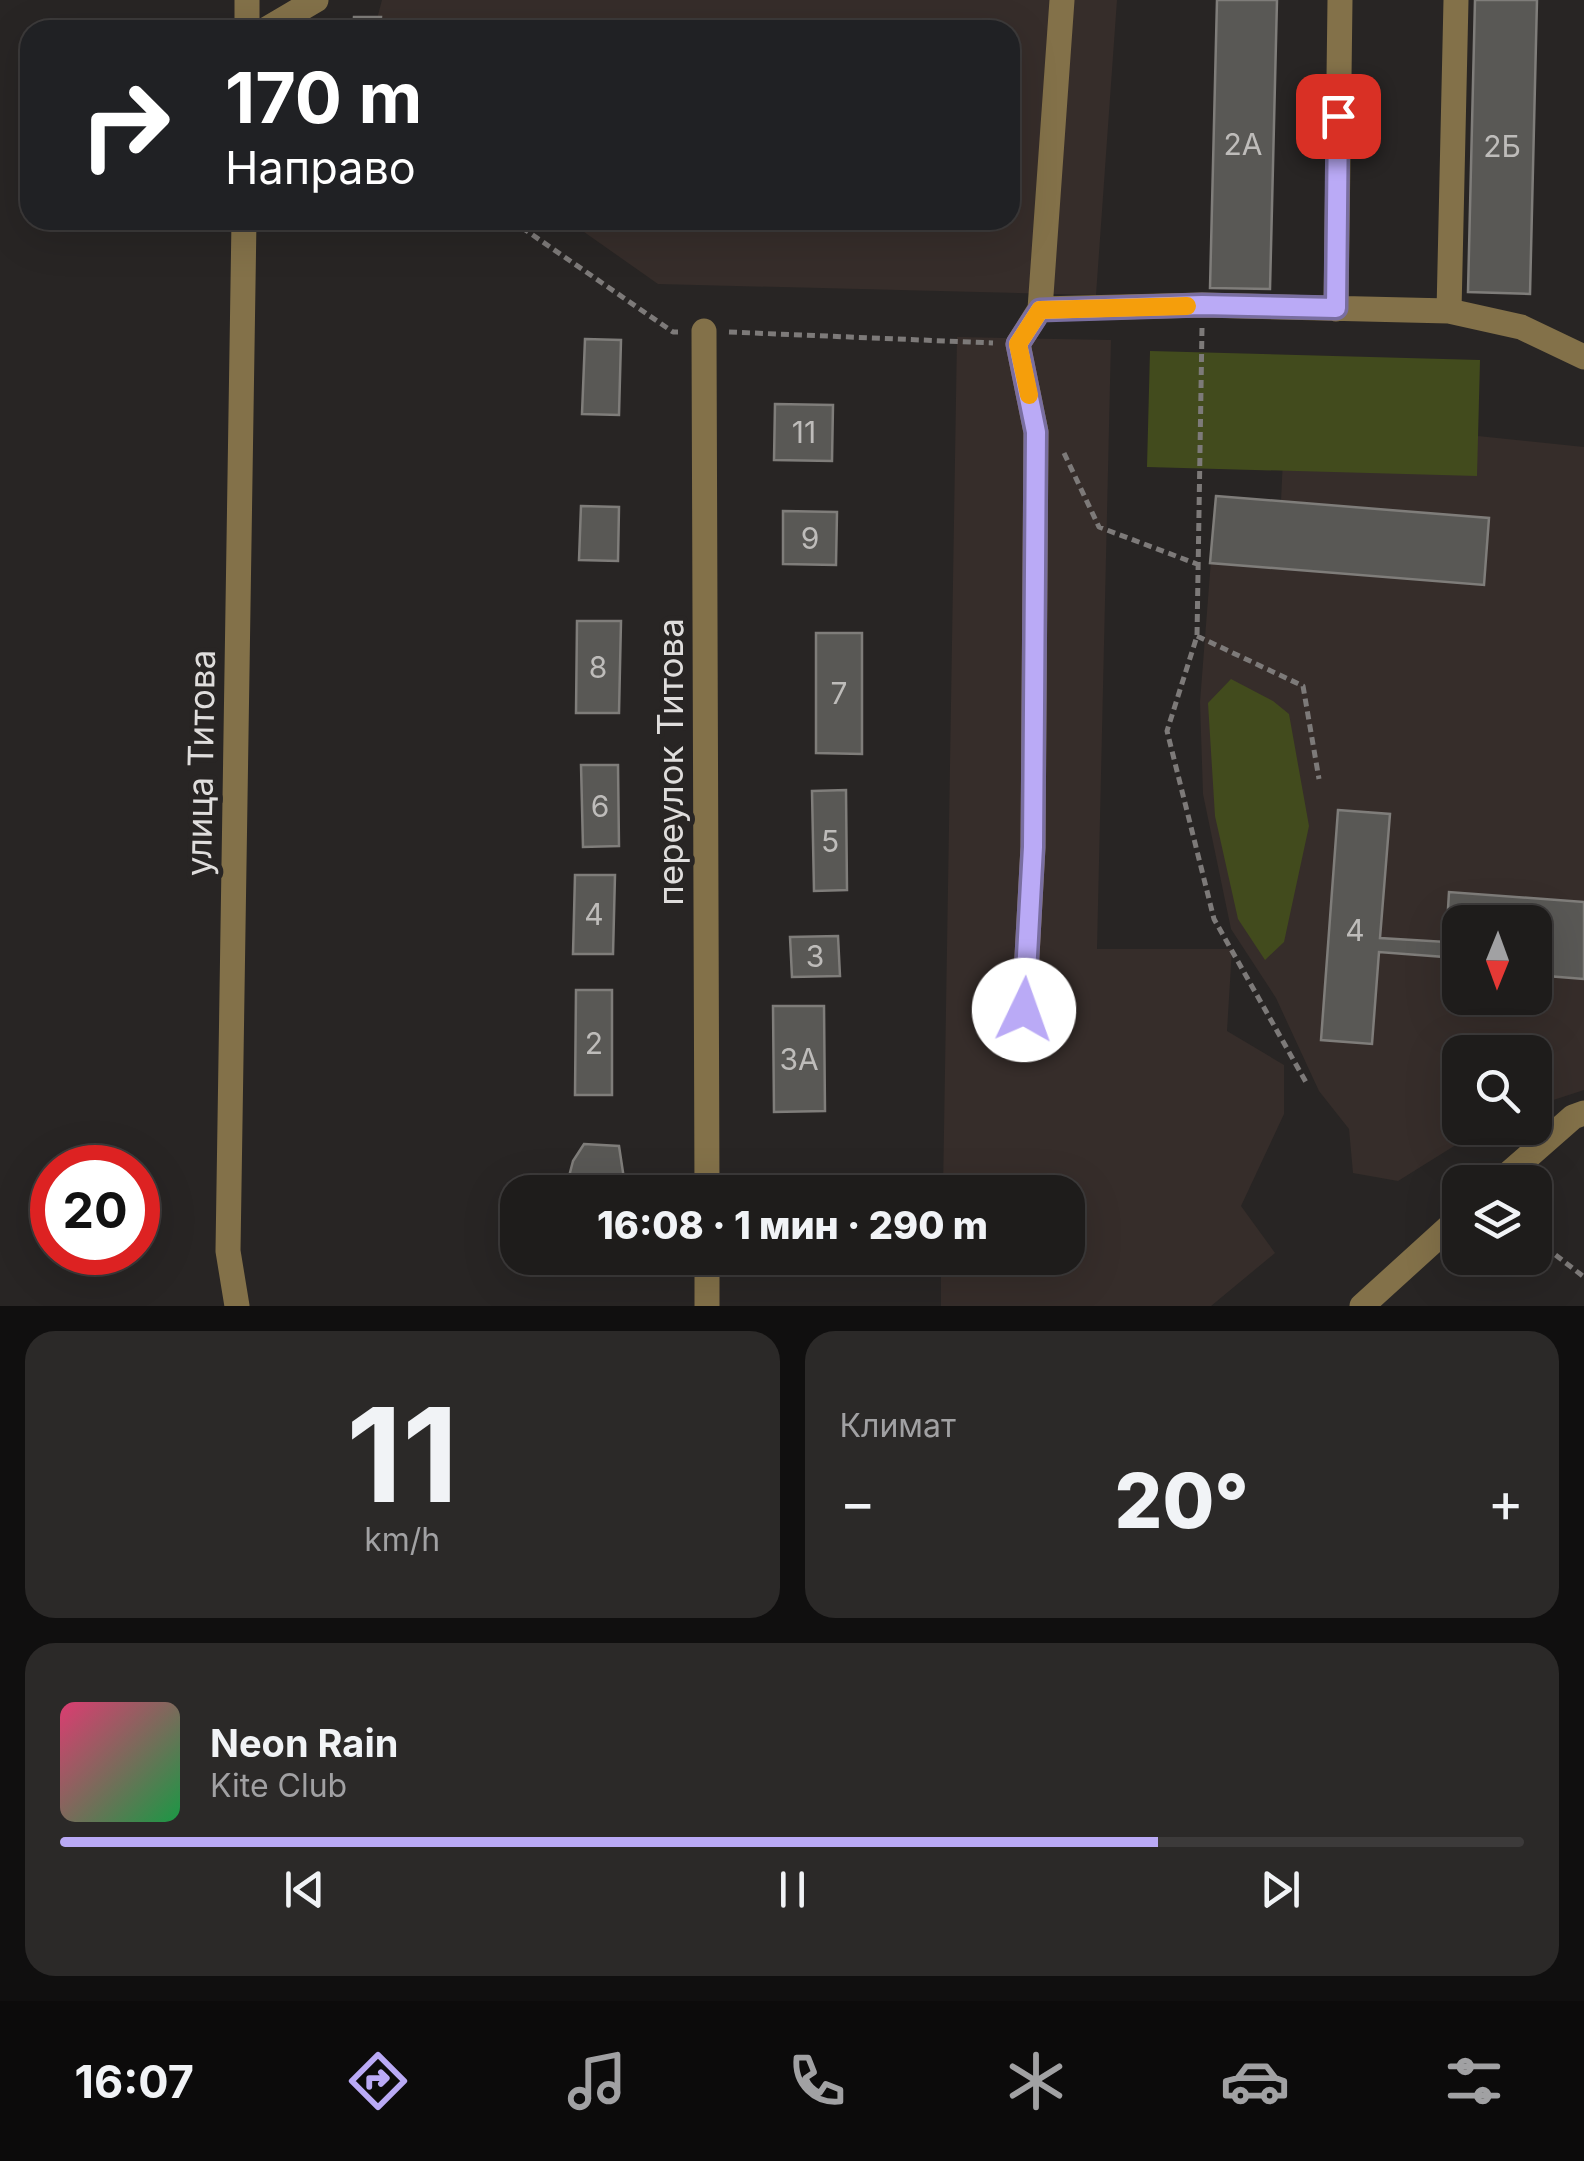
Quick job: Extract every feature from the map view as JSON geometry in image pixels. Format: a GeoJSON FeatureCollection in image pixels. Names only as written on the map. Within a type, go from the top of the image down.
{"type":"FeatureCollection","features":[{"type":"Feature","properties":{"kind":"street"},"geometry":{"type":"LineString","coordinates":[[282,20],[316,0]]}},
{"type":"Feature","properties":{"kind":"street"},"geometry":{"type":"LineString","coordinates":[[1024,1010],[1033,847],[1036,432],[1018,344],[1040,310],[1062,0]]}},
{"type":"Feature","properties":{"kind":"street"},"geometry":{"type":"LineString","coordinates":[[1336,308],[1340,0]]}},
{"type":"Feature","properties":{"kind":"street"},"geometry":{"type":"LineString","coordinates":[[1449,311],[1456,0]]}},
{"type":"Feature","properties":{"kind":"street","name":"улица Титова"},"geometry":{"type":"LineString","coordinates":[[238,1306],[228,1251],[244,230]]}},
{"type":"Feature","properties":{"kind":"street"},"geometry":{"type":"LineString","coordinates":[[1040,310],[1202,305],[1449,311],[1522,327],[1584,357]]}},
{"type":"Feature","properties":{"kind":"street","name":"переулок Титова"},"geometry":{"type":"LineString","coordinates":[[704,330],[707,1175]]}},
{"type":"Feature","properties":{"kind":"street"},"geometry":{"type":"LineString","coordinates":[[1518,1165],[1573,1117],[1584,1112]]}},
{"type":"Feature","properties":{"kind":"street"},"geometry":{"type":"LineString","coordinates":[[1362,1306],[1442,1233]]}},
{"type":"Feature","properties":{"kind":"street"},"geometry":{"type":"LineString","coordinates":[[707,1275],[707,1306]]}},
{"type":"Feature","properties":{"kind":"path"},"geometry":{"type":"LineString","coordinates":[[525,230],[673,332],[704,330],[1018,344]]}},
{"type":"Feature","properties":{"kind":"path"},"geometry":{"type":"LineString","coordinates":[[1202,305],[1197,636],[1167,732],[1214,919],[1308,1084]]}},
{"type":"Feature","properties":{"kind":"path"},"geometry":{"type":"LineString","coordinates":[[1060,446],[1099,527],[1198,564]]}},
{"type":"Feature","properties":{"kind":"path"},"geometry":{"type":"LineString","coordinates":[[1197,636],[1303,686],[1318,779]]}},
{"type":"Feature","properties":{"kind":"path"},"geometry":{"type":"LineString","coordinates":[[1552,1252],[1584,1277]]}},
{"type":"Feature","properties":{"kind":"shaded area"},"geometry":{"type":"Polygon","coordinates":[[[382,0],[1117,0],[1096,295],[658,284],[581,230],[1020,230],[1020,20],[377,20],[382,0]]]}},
{"type":"Feature","properties":{"kind":"shaded area"},"geometry":{"type":"Polygon","coordinates":[[[957,337],[1111,340],[1097,949],[1232,949],[1227,1031],[1284,1065],[1284,1114],[1241,1206],[1275,1253],[1211,1306],[941,1306],[941,1275],[1085,1275],[1085,1175],[943,1175],[957,337]]]}},
{"type":"Feature","properties":{"kind":"shaded area"},"geometry":{"type":"Polygon","coordinates":[[[1285,416],[1584,447],[1584,1090],[1552,1100],[1552,1035],[1442,1035],[1442,1145],[1456,1145],[1398,1181],[1353,1173],[1349,1129],[1319,1091],[1276,998],[1231,929],[1203,794],[1200,702],[1216,496],[1281,501],[1285,416]]]}},
{"type":"Feature","properties":{"kind":"green space"},"geometry":{"type":"Polygon","coordinates":[[[1150,351],[1480,360],[1477,476],[1147,467],[1150,351]]]}},
{"type":"Feature","properties":{"kind":"green space"},"geometry":{"type":"Polygon","coordinates":[[[1231,679],[1289,714],[1309,826],[1284,942],[1265,960],[1238,919],[1215,816],[1208,703],[1231,679]]]}},
{"type":"Feature","properties":{"kind":"building"},"geometry":{"type":"Polygon","coordinates":[[[1217,0],[1277,0],[1270,289],[1210,288],[1217,0]]]}},
{"type":"Feature","properties":{"kind":"building"},"geometry":{"type":"Polygon","coordinates":[[[1475,0],[1537,0],[1530,294],[1468,292],[1475,0]]]}},
{"type":"Feature","properties":{"kind":"building"},"geometry":{"type":"Polygon","coordinates":[[[354,17],[381,17],[381,20],[354,20],[354,17]]]}},
{"type":"Feature","properties":{"kind":"building"},"geometry":{"type":"Polygon","coordinates":[[[585,339],[621,340],[619,415],[582,414],[585,339]]]}},
{"type":"Feature","properties":{"kind":"building"},"geometry":{"type":"Polygon","coordinates":[[[775,404],[833,405],[832,461],[774,460],[775,404]]]}},
{"type":"Feature","properties":{"kind":"building"},"geometry":{"type":"Polygon","coordinates":[[[1216,496],[1489,518],[1484,585],[1210,563],[1216,496]]]}},
{"type":"Feature","properties":{"kind":"building"},"geometry":{"type":"Polygon","coordinates":[[[581,506],[619,507],[618,561],[579,560],[581,506]]]}},
{"type":"Feature","properties":{"kind":"building"},"geometry":{"type":"Polygon","coordinates":[[[783,511],[837,512],[836,565],[783,564],[783,511]]]}},
{"type":"Feature","properties":{"kind":"building"},"geometry":{"type":"Polygon","coordinates":[[[577,621],[621,621],[619,713],[576,713],[577,621]]]}},
{"type":"Feature","properties":{"kind":"building"},"geometry":{"type":"Polygon","coordinates":[[[816,633],[862,633],[862,754],[816,753],[816,633]]]}},
{"type":"Feature","properties":{"kind":"building"},"geometry":{"type":"Polygon","coordinates":[[[581,765],[618,765],[619,846],[583,847],[581,765]]]}},
{"type":"Feature","properties":{"kind":"building"},"geometry":{"type":"Polygon","coordinates":[[[846,790],[847,890],[814,891],[812,791],[846,790]]]}},
{"type":"Feature","properties":{"kind":"building"},"geometry":{"type":"Polygon","coordinates":[[[1338,810],[1390,814],[1380,938],[1442,942],[1442,957],[1379,952],[1372,1044],[1321,1040],[1338,810]]]}},
{"type":"Feature","properties":{"kind":"building"},"geometry":{"type":"Polygon","coordinates":[[[575,875],[615,875],[613,954],[573,954],[575,875]]]}},
{"type":"Feature","properties":{"kind":"building"},"geometry":{"type":"Polygon","coordinates":[[[1449,892],[1584,902],[1584,979],[1552,976],[1552,905],[1448,905],[1449,892]]]}},
{"type":"Feature","properties":{"kind":"building"},"geometry":{"type":"Polygon","coordinates":[[[838,936],[840,976],[792,977],[790,937],[838,936]]]}},
{"type":"Feature","properties":{"kind":"building"},"geometry":{"type":"Polygon","coordinates":[[[576,990],[612,990],[612,1095],[575,1095],[576,990]]]}},
{"type":"Feature","properties":{"kind":"building"},"geometry":{"type":"Polygon","coordinates":[[[773,1006],[824,1006],[825,1111],[774,1112],[773,1006]]]}},
{"type":"Feature","properties":{"kind":"building"},"geometry":{"type":"Polygon","coordinates":[[[584,1144],[619,1146],[623,1175],[569,1175],[584,1144]]]}},
{"type":"Feature","properties":{"kind":"slow traffic"},"geometry":{"type":"LineString","coordinates":[[1029,395],[1018,344],[1040,310],[1187,306]]}},
{"type":"Feature","properties":{"kind":"route"},"geometry":{"type":"LineString","coordinates":[[1024,1010],[1033,847],[1036,432],[1018,344],[1040,310],[1202,305],[1336,308],[1338,116]]}}]}
